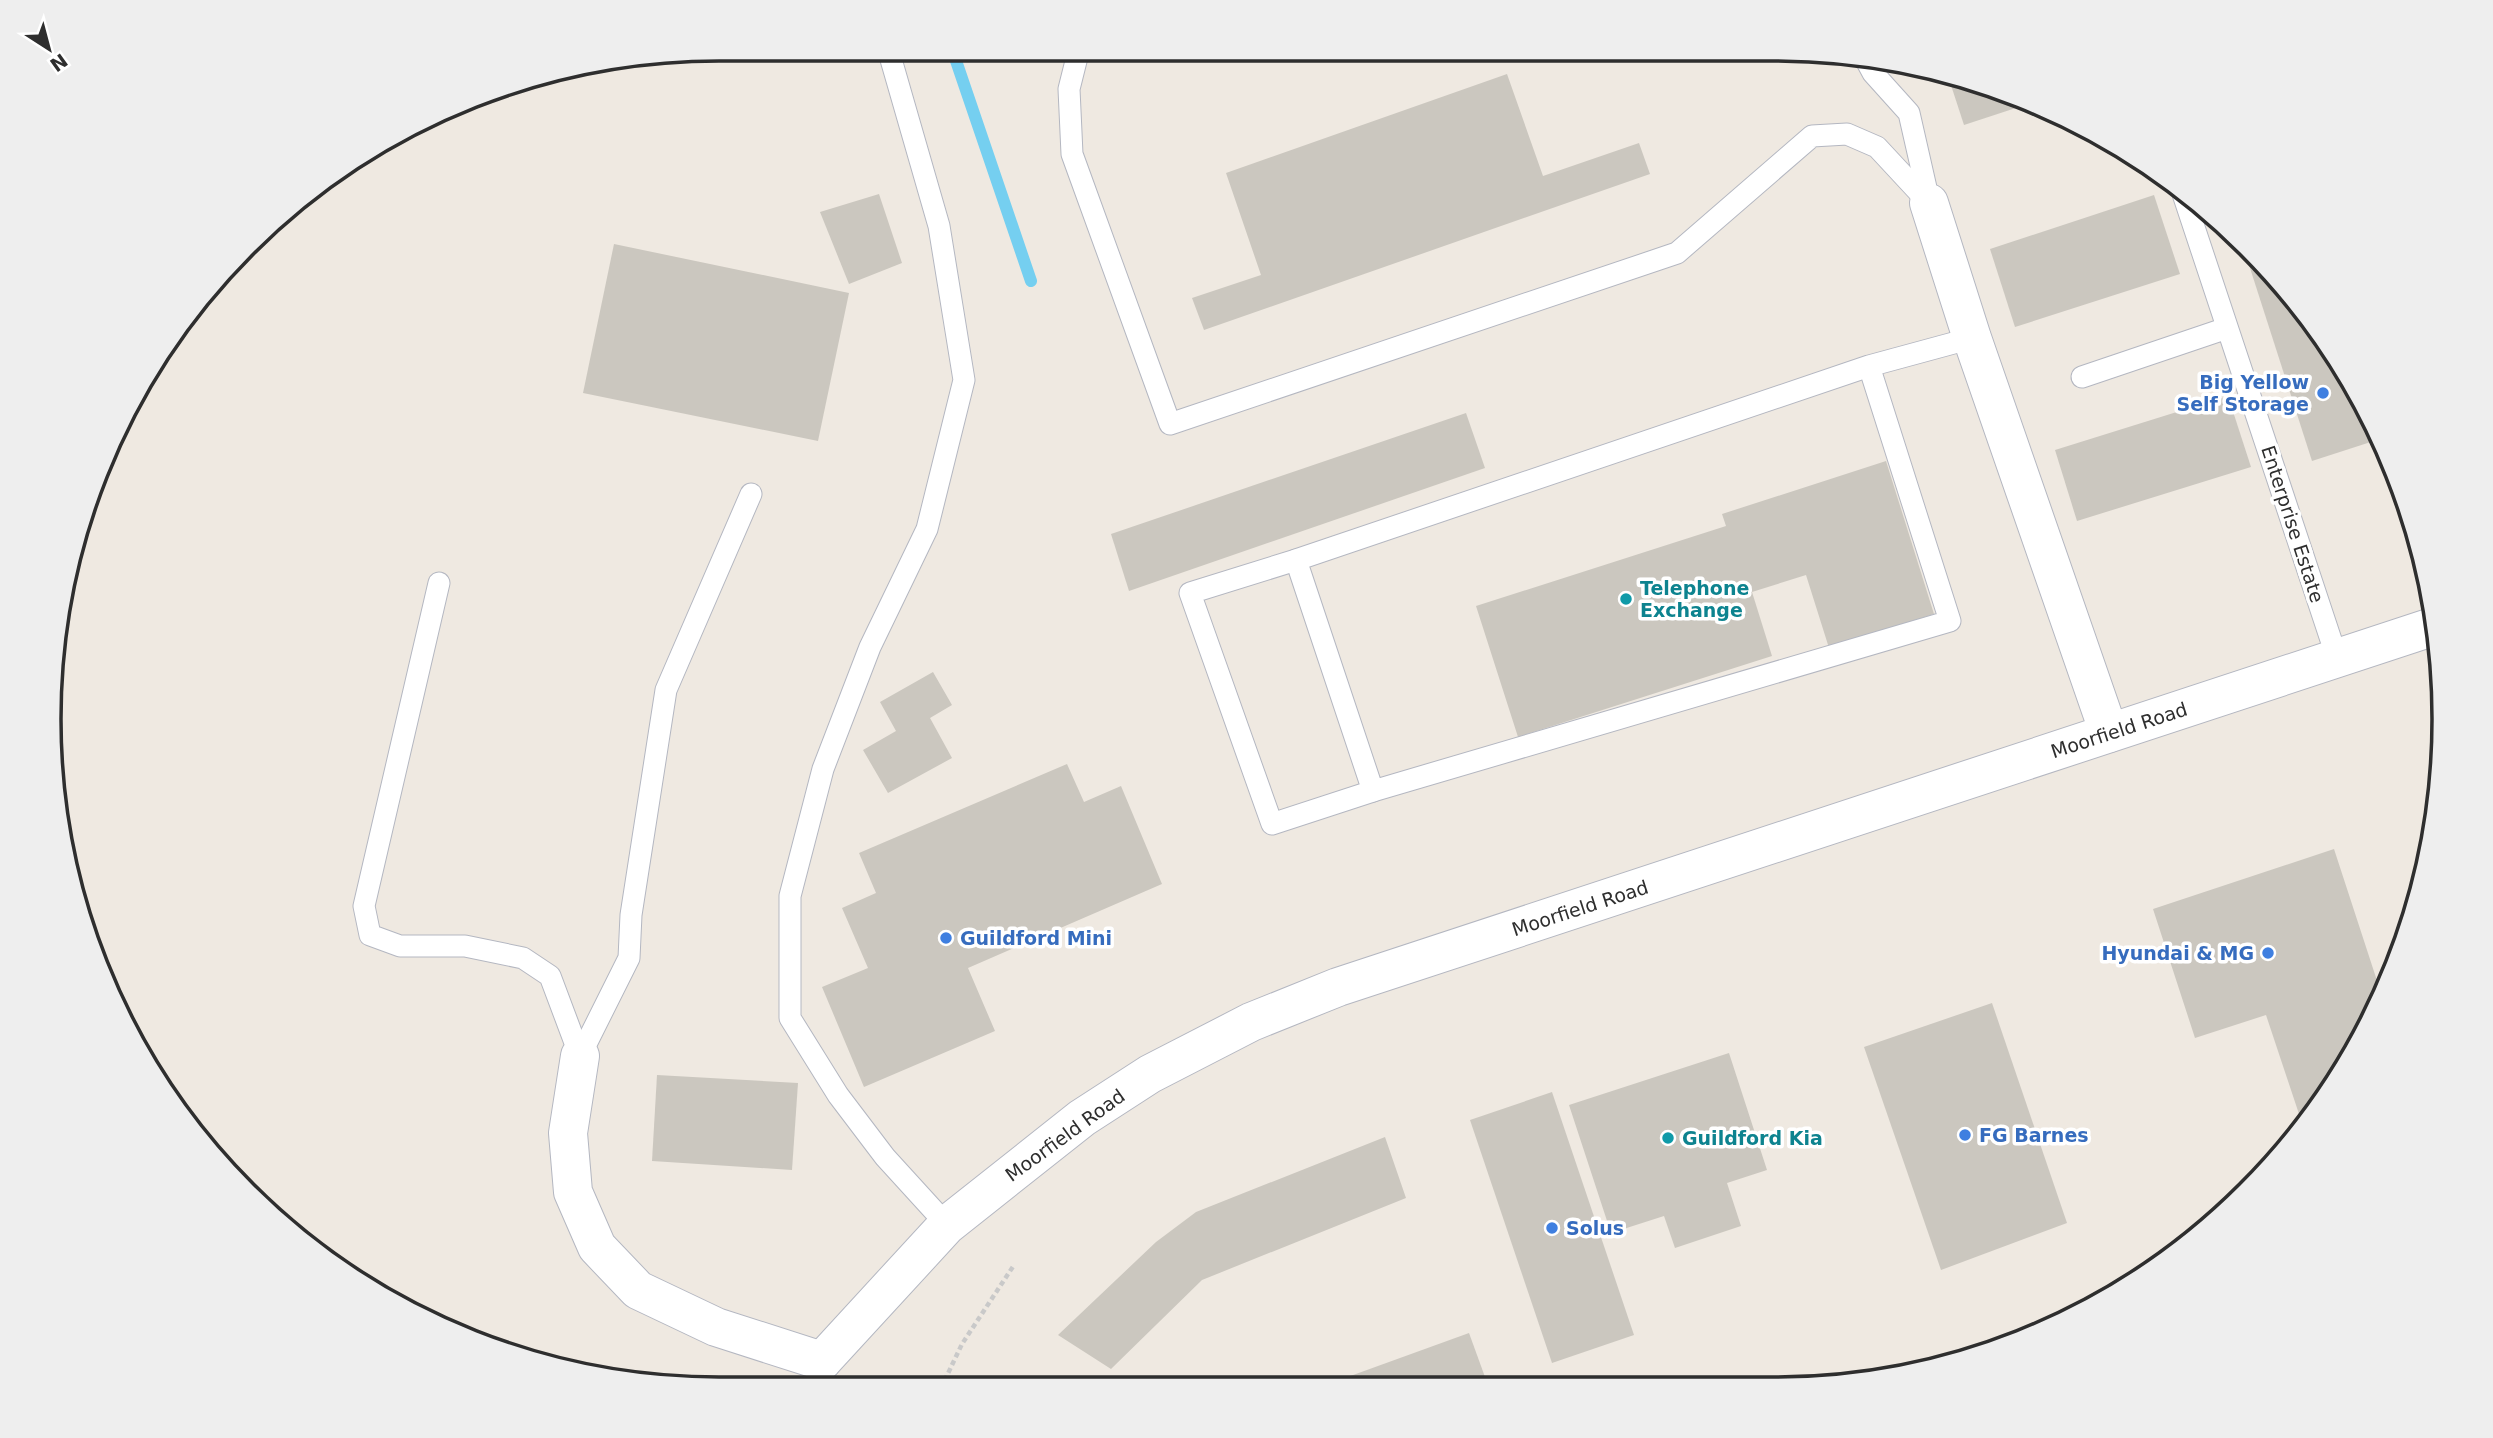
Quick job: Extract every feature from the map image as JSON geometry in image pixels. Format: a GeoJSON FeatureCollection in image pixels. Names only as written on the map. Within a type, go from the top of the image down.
{"type":"FeatureCollection","features":[{"type":"Feature","properties":{"kind":"street"},"geometry":{"type":"LineString","coordinates":[[1929,203],[1972,338],[2109,733]]}},
{"type":"Feature","properties":{"kind":"street","name":"Moorfield Road"},"geometry":{"type":"LineString","coordinates":[[822,1374],[947,1225],[1082,1118],[1150,1074],[1251,1022],[1338,988],[2337,658],[2426,631]]}},
{"type":"Feature","properties":{"kind":"street"},"geometry":{"type":"LineString","coordinates":[[580,1056],[568,1133],[573,1192],[597,1247],[638,1290],[822,1374]]}},
{"type":"Feature","properties":{"kind":"lane"},"geometry":{"type":"LineString","coordinates":[[891,61],[939,226],[964,380],[927,528],[870,647],[823,769],[790,896],[790,1018],[838,1095],[885,1157],[947,1225]]}},
{"type":"Feature","properties":{"kind":"lane"},"geometry":{"type":"LineString","coordinates":[[1076,61],[1069,89],[1072,154],[1170,424],[1677,253],[1812,136],[1847,134],[1877,147],[1929,203]]}},
{"type":"Feature","properties":{"kind":"lane"},"geometry":{"type":"LineString","coordinates":[[1871,69],[1909,113],[1929,203]]}},
{"type":"Feature","properties":{"kind":"lane","name":"Enterprise Estate"},"geometry":{"type":"LineString","coordinates":[[2188,208],[2337,658]]}},
{"type":"Feature","properties":{"kind":"lane"},"geometry":{"type":"LineString","coordinates":[[2082,377],[2228,328]]}},
{"type":"Feature","properties":{"kind":"lane"},"geometry":{"type":"LineString","coordinates":[[1868,366],[1950,621],[1373,791],[1272,824],[1190,593],[1296,560],[1868,366],[1972,338]]}},
{"type":"Feature","properties":{"kind":"lane"},"geometry":{"type":"LineString","coordinates":[[580,1056],[629,958],[631,915],[666,690],[751,494]]}},
{"type":"Feature","properties":{"kind":"lane"},"geometry":{"type":"LineString","coordinates":[[1296,560],[1373,791]]}},
{"type":"Feature","properties":{"kind":"lane"},"geometry":{"type":"LineString","coordinates":[[439,583],[364,906],[370,934],[400,946],[465,946],[523,958],[550,976],[580,1056]]}},
{"type":"Feature","properties":{"kind":"path"},"geometry":{"type":"LineString","coordinates":[[947,1377],[962,1345],[1014,1265]]}},
{"type":"Feature","properties":{"kind":"building"},"geometry":{"type":"Polygon","coordinates":[[[1507,74],[1543,176],[1639,143],[1650,174],[1204,330],[1192,298],[1261,275],[1226,173],[1507,74]]]}},
{"type":"Feature","properties":{"kind":"building"},"geometry":{"type":"Polygon","coordinates":[[[1951,86],[2017,108],[1964,125],[1951,86]]]}},
{"type":"Feature","properties":{"kind":"building"},"geometry":{"type":"Polygon","coordinates":[[[879,194],[902,263],[849,284],[820,212],[879,194]]]}},
{"type":"Feature","properties":{"kind":"building"},"geometry":{"type":"Polygon","coordinates":[[[2154,195],[2180,274],[2015,327],[1990,249],[2154,195]]]}},
{"type":"Feature","properties":{"kind":"building"},"geometry":{"type":"Polygon","coordinates":[[[614,244],[849,293],[818,441],[583,393],[614,244]]]}},
{"type":"Feature","properties":{"kind":"building","name":"Big Yellow Self Storage"},"geometry":{"type":"Polygon","coordinates":[[[2249,264],[2269,285],[2321,354],[2344,390],[2370,442],[2312,461],[2249,264]]]}},
{"type":"Feature","properties":{"kind":"building"},"geometry":{"type":"Polygon","coordinates":[[[2228,396],[2251,467],[2077,521],[2055,450],[2228,396]]]}},
{"type":"Feature","properties":{"kind":"building"},"geometry":{"type":"Polygon","coordinates":[[[1466,413],[1485,468],[1129,591],[1111,534],[1466,413]]]}},
{"type":"Feature","properties":{"kind":"building","name":"Telephone Exchange"},"geometry":{"type":"Polygon","coordinates":[[[1886,461],[1934,614],[1829,648],[1806,575],[1752,592],[1772,656],[1518,737],[1476,606],[1726,526],[1722,514],[1886,461]]]}},
{"type":"Feature","properties":{"kind":"building"},"geometry":{"type":"Polygon","coordinates":[[[933,672],[952,705],[930,718],[952,758],[888,793],[863,750],[896,731],[880,702],[933,672]]]}},
{"type":"Feature","properties":{"kind":"building","name":"Guildford Mini"},"geometry":{"type":"Polygon","coordinates":[[[1067,764],[1084,802],[1121,786],[1162,884],[968,968],[995,1031],[864,1087],[822,987],[868,968],[842,908],[876,893],[859,853],[1067,764]]]}},
{"type":"Feature","properties":{"kind":"building","name":"Hyundai & MG"},"geometry":{"type":"Polygon","coordinates":[[[2334,849],[2377,981],[2344,1048],[2299,1115],[2266,1015],[2195,1038],[2153,909],[2334,849]]]}},
{"type":"Feature","properties":{"kind":"building","name":"FG Barnes"},"geometry":{"type":"Polygon","coordinates":[[[1992,1003],[2067,1223],[1941,1270],[1864,1047],[1992,1003]]]}},
{"type":"Feature","properties":{"kind":"building","name":"Guildford Kia"},"geometry":{"type":"Polygon","coordinates":[[[1729,1053],[1767,1170],[1727,1183],[1741,1226],[1675,1248],[1664,1216],[1611,1233],[1569,1105],[1729,1053]]]}},
{"type":"Feature","properties":{"kind":"building"},"geometry":{"type":"Polygon","coordinates":[[[657,1075],[798,1083],[792,1170],[652,1161],[657,1075]]]}},
{"type":"Feature","properties":{"kind":"building","name":"Solus"},"geometry":{"type":"Polygon","coordinates":[[[1552,1092],[1634,1335],[1552,1363],[1470,1120],[1552,1092]]]}},
{"type":"Feature","properties":{"kind":"building"},"geometry":{"type":"Polygon","coordinates":[[[1385,1137],[1406,1198],[1202,1280],[1111,1369],[1058,1335],[1156,1242],[1196,1212],[1385,1137]]]}},
{"type":"Feature","properties":{"kind":"building"},"geometry":{"type":"Polygon","coordinates":[[[1469,1333],[1485,1377],[1348,1377],[1469,1333]]]}},
{"type":"Feature","properties":{"kind":"waterway"},"geometry":{"type":"LineString","coordinates":[[956,61],[1031,281]]}},
{"type":"Feature","properties":{"kind":"place","name":"Big Yellow Self Storage"},"geometry":{"type":"Point","coordinates":[2323,393]}},
{"type":"Feature","properties":{"kind":"place","name":"Telephone Exchange"},"geometry":{"type":"Point","coordinates":[1626,599]}},
{"type":"Feature","properties":{"kind":"place","name":"Guildford Mini"},"geometry":{"type":"Point","coordinates":[946,938]}},
{"type":"Feature","properties":{"kind":"place","name":"Hyundai & MG"},"geometry":{"type":"Point","coordinates":[2268,953]}},
{"type":"Feature","properties":{"kind":"place","name":"FG Barnes"},"geometry":{"type":"Point","coordinates":[1965,1135]}},
{"type":"Feature","properties":{"kind":"place","name":"Guildford Kia"},"geometry":{"type":"Point","coordinates":[1668,1138]}},
{"type":"Feature","properties":{"kind":"place","name":"Solus"},"geometry":{"type":"Point","coordinates":[1552,1228]}}]}
